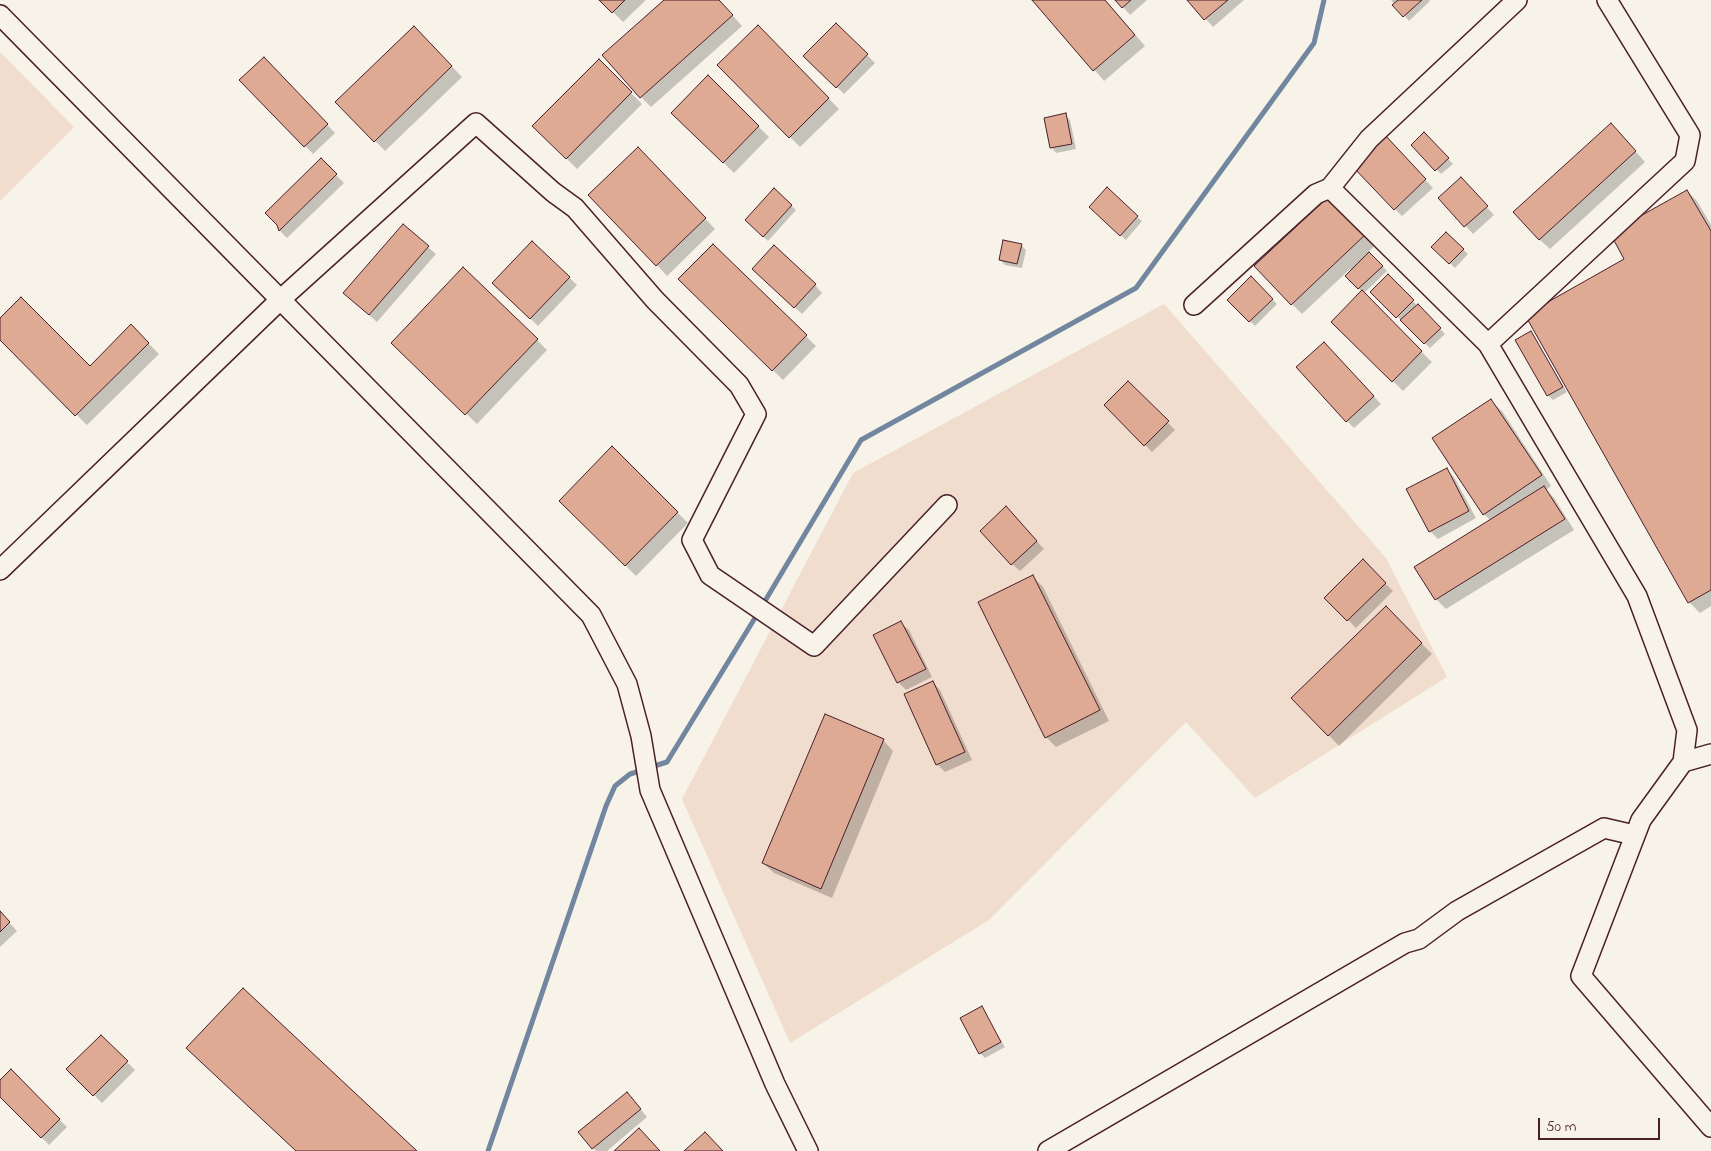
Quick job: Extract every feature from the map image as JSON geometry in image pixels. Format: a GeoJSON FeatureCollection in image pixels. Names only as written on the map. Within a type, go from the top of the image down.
{"type":"FeatureCollection","features":[{"type":"Feature","properties":{"kind":"street"},"geometry":{"type":"LineString","coordinates":[[1194,306],[1316,194],[1330,188],[1369,139],[1517,0]]}},
{"type":"Feature","properties":{"kind":"street"},"geometry":{"type":"LineString","coordinates":[[1488,344],[1685,161],[1690,135],[1607,0]]}},
{"type":"Feature","properties":{"kind":"street"},"geometry":{"type":"LineString","coordinates":[[0,15],[591,615],[627,684],[642,736],[650,790],[775,1084],[808,1151]]}},
{"type":"Feature","properties":{"kind":"street"},"geometry":{"type":"LineString","coordinates":[[0,570],[280,300],[476,123],[553,192],[575,208],[655,300],[739,385],[756,414],[692,540],[710,575],[814,646],[946,505]]}},
{"type":"Feature","properties":{"kind":"street"},"geometry":{"type":"LineString","coordinates":[[1330,188],[1488,344],[1637,596],[1687,730],[1683,762],[1641,820],[1581,976],[1711,1127]]}},
{"type":"Feature","properties":{"kind":"street"},"geometry":{"type":"LineString","coordinates":[[1683,762],[1711,754]]}},
{"type":"Feature","properties":{"kind":"street"},"geometry":{"type":"LineString","coordinates":[[1048,1151],[1404,942],[1419,939],[1457,911],[1604,828],[1634,835]]}},
{"type":"Feature","properties":{"kind":"shaded area"},"geometry":{"type":"Polygon","coordinates":[[[0,52],[74,127],[0,201],[0,52]]]}},
{"type":"Feature","properties":{"kind":"shaded area"},"geometry":{"type":"Polygon","coordinates":[[[1164,304],[1386,558],[1447,677],[1255,798],[1186,722],[989,920],[790,1043],[682,799],[853,473],[1164,304]]]}},
{"type":"Feature","properties":{"kind":"building"},"geometry":{"type":"Polygon","coordinates":[[[599,0],[625,0],[612,13],[599,0]]]}},
{"type":"Feature","properties":{"kind":"building"},"geometry":{"type":"Polygon","coordinates":[[[664,0],[719,0],[733,15],[640,98],[602,55],[664,0]]]}},
{"type":"Feature","properties":{"kind":"building"},"geometry":{"type":"Polygon","coordinates":[[[1032,0],[1105,0],[1135,35],[1093,71],[1032,0]]]}},
{"type":"Feature","properties":{"kind":"building"},"geometry":{"type":"Polygon","coordinates":[[[1115,0],[1131,0],[1122,8],[1115,0]]]}},
{"type":"Feature","properties":{"kind":"building"},"geometry":{"type":"Polygon","coordinates":[[[1187,0],[1228,0],[1204,20],[1187,0]]]}},
{"type":"Feature","properties":{"kind":"building"},"geometry":{"type":"Polygon","coordinates":[[[1398,0],[1422,0],[1403,17],[1392,5],[1398,0]]]}},
{"type":"Feature","properties":{"kind":"building"},"geometry":{"type":"Polygon","coordinates":[[[836,23],[868,54],[836,88],[803,56],[836,23]]]}},
{"type":"Feature","properties":{"kind":"building"},"geometry":{"type":"Polygon","coordinates":[[[758,25],[829,98],[789,138],[717,65],[758,25]]]}},
{"type":"Feature","properties":{"kind":"building"},"geometry":{"type":"Polygon","coordinates":[[[414,26],[452,66],[374,142],[335,102],[414,26]]]}},
{"type":"Feature","properties":{"kind":"building"},"geometry":{"type":"Polygon","coordinates":[[[264,57],[328,124],[304,147],[239,80],[264,57]]]}},
{"type":"Feature","properties":{"kind":"building"},"geometry":{"type":"Polygon","coordinates":[[[599,59],[632,92],[566,159],[532,126],[599,59]]]}},
{"type":"Feature","properties":{"kind":"building"},"geometry":{"type":"Polygon","coordinates":[[[708,75],[759,126],[723,163],[671,113],[708,75]]]}},
{"type":"Feature","properties":{"kind":"building"},"geometry":{"type":"Polygon","coordinates":[[[1066,113],[1072,144],[1050,148],[1044,118],[1066,113]]]}},
{"type":"Feature","properties":{"kind":"building"},"geometry":{"type":"Polygon","coordinates":[[[1611,123],[1636,151],[1539,240],[1513,212],[1611,123]]]}},
{"type":"Feature","properties":{"kind":"building"},"geometry":{"type":"Polygon","coordinates":[[[1424,132],[1449,158],[1435,171],[1411,145],[1424,132]]]}},
{"type":"Feature","properties":{"kind":"building"},"geometry":{"type":"Polygon","coordinates":[[[1385,135],[1426,179],[1394,210],[1352,166],[1385,135]]]}},
{"type":"Feature","properties":{"kind":"building"},"geometry":{"type":"Polygon","coordinates":[[[638,147],[706,218],[656,266],[588,195],[638,147]]]}},
{"type":"Feature","properties":{"kind":"building"},"geometry":{"type":"Polygon","coordinates":[[[321,158],[337,174],[279,231],[277,225],[265,213],[321,158]]]}},
{"type":"Feature","properties":{"kind":"building"},"geometry":{"type":"Polygon","coordinates":[[[1461,177],[1488,206],[1464,227],[1438,198],[1461,177]]]}},
{"type":"Feature","properties":{"kind":"building"},"geometry":{"type":"Polygon","coordinates":[[[1107,187],[1138,216],[1120,236],[1089,207],[1107,187]]]}},
{"type":"Feature","properties":{"kind":"building"},"geometry":{"type":"Polygon","coordinates":[[[774,188],[792,205],[763,237],[745,220],[774,188]]]}},
{"type":"Feature","properties":{"kind":"building"},"geometry":{"type":"Polygon","coordinates":[[[1687,190],[1711,231],[1711,590],[1688,603],[1525,315],[1624,259],[1610,233],[1687,190]]]}},
{"type":"Feature","properties":{"kind":"building"},"geometry":{"type":"Polygon","coordinates":[[[1331,194],[1367,233],[1291,305],[1254,266],[1331,194]]]}},
{"type":"Feature","properties":{"kind":"building"},"geometry":{"type":"Polygon","coordinates":[[[403,224],[429,246],[369,315],[343,293],[403,224]]]}},
{"type":"Feature","properties":{"kind":"building"},"geometry":{"type":"Polygon","coordinates":[[[1446,232],[1464,249],[1449,264],[1431,247],[1446,232]]]}},
{"type":"Feature","properties":{"kind":"building"},"geometry":{"type":"Polygon","coordinates":[[[1003,240],[1022,244],[1017,264],[999,260],[1003,240]]]}},
{"type":"Feature","properties":{"kind":"building"},"geometry":{"type":"Polygon","coordinates":[[[532,241],[570,277],[530,319],[492,283],[532,241]]]}},
{"type":"Feature","properties":{"kind":"building"},"geometry":{"type":"Polygon","coordinates":[[[713,244],[807,335],[772,371],[678,279],[713,244]]]}},
{"type":"Feature","properties":{"kind":"building"},"geometry":{"type":"Polygon","coordinates":[[[774,245],[816,284],[794,308],[752,269],[774,245]]]}},
{"type":"Feature","properties":{"kind":"building"},"geometry":{"type":"Polygon","coordinates":[[[1369,252],[1383,266],[1358,289],[1345,276],[1369,252]]]}},
{"type":"Feature","properties":{"kind":"building"},"geometry":{"type":"Polygon","coordinates":[[[463,267],[538,339],[465,415],[391,343],[463,267]]]}},
{"type":"Feature","properties":{"kind":"building"},"geometry":{"type":"Polygon","coordinates":[[[1388,274],[1414,300],[1396,318],[1370,292],[1388,274]]]}},
{"type":"Feature","properties":{"kind":"building"},"geometry":{"type":"Polygon","coordinates":[[[1251,276],[1273,299],[1249,322],[1227,300],[1251,276]]]}},
{"type":"Feature","properties":{"kind":"building"},"geometry":{"type":"Polygon","coordinates":[[[1362,290],[1422,351],[1392,382],[1331,322],[1362,290]]]}},
{"type":"Feature","properties":{"kind":"building"},"geometry":{"type":"Polygon","coordinates":[[[21,297],[90,366],[131,324],[149,343],[75,416],[0,340],[0,318],[21,297]]]}},
{"type":"Feature","properties":{"kind":"building"},"geometry":{"type":"Polygon","coordinates":[[[1418,304],[1441,328],[1424,344],[1400,320],[1418,304]]]}},
{"type":"Feature","properties":{"kind":"building"},"geometry":{"type":"Polygon","coordinates":[[[1531,331],[1563,387],[1547,396],[1515,340],[1531,331]]]}},
{"type":"Feature","properties":{"kind":"building"},"geometry":{"type":"Polygon","coordinates":[[[1324,342],[1374,396],[1346,422],[1296,367],[1324,342]]]}},
{"type":"Feature","properties":{"kind":"building"},"geometry":{"type":"Polygon","coordinates":[[[1128,381],[1169,421],[1144,446],[1104,405],[1128,381]]]}},
{"type":"Feature","properties":{"kind":"building"},"geometry":{"type":"Polygon","coordinates":[[[1491,399],[1542,475],[1483,515],[1432,438],[1491,399]]]}},
{"type":"Feature","properties":{"kind":"building"},"geometry":{"type":"Polygon","coordinates":[[[612,446],[678,512],[625,566],[559,501],[612,446]]]}},
{"type":"Feature","properties":{"kind":"building"},"geometry":{"type":"Polygon","coordinates":[[[1447,468],[1469,511],[1429,532],[1406,489],[1447,468]]]}},
{"type":"Feature","properties":{"kind":"building"},"geometry":{"type":"Polygon","coordinates":[[[1544,486],[1565,519],[1435,600],[1414,567],[1544,486]]]}},
{"type":"Feature","properties":{"kind":"building"},"geometry":{"type":"Polygon","coordinates":[[[1006,506],[1037,541],[1011,565],[980,531],[1006,506]]]}},
{"type":"Feature","properties":{"kind":"building"},"geometry":{"type":"Polygon","coordinates":[[[1363,559],[1386,583],[1347,621],[1324,598],[1363,559]]]}},
{"type":"Feature","properties":{"kind":"building"},"geometry":{"type":"Polygon","coordinates":[[[1033,575],[1100,710],[1045,738],[978,602],[1033,575]]]}},
{"type":"Feature","properties":{"kind":"building"},"geometry":{"type":"Polygon","coordinates":[[[1386,606],[1422,643],[1328,736],[1291,698],[1386,606]]]}},
{"type":"Feature","properties":{"kind":"building"},"geometry":{"type":"Polygon","coordinates":[[[901,621],[926,669],[897,683],[873,635],[901,621]]]}},
{"type":"Feature","properties":{"kind":"building"},"geometry":{"type":"Polygon","coordinates":[[[933,681],[965,752],[936,765],[904,694],[933,681]]]}},
{"type":"Feature","properties":{"kind":"building"},"geometry":{"type":"Polygon","coordinates":[[[825,714],[884,739],[821,889],[762,863],[825,714]]]}},
{"type":"Feature","properties":{"kind":"building"},"geometry":{"type":"Polygon","coordinates":[[[0,911],[10,922],[0,932],[0,911]]]}},
{"type":"Feature","properties":{"kind":"building"},"geometry":{"type":"Polygon","coordinates":[[[243,988],[417,1151],[296,1151],[186,1048],[243,988]]]}},
{"type":"Feature","properties":{"kind":"building"},"geometry":{"type":"Polygon","coordinates":[[[982,1006],[1001,1042],[979,1054],[960,1018],[982,1006]]]}},
{"type":"Feature","properties":{"kind":"building"},"geometry":{"type":"Polygon","coordinates":[[[101,1035],[128,1061],[93,1096],[66,1069],[101,1035]]]}},
{"type":"Feature","properties":{"kind":"building"},"geometry":{"type":"Polygon","coordinates":[[[11,1069],[60,1119],[41,1138],[0,1097],[0,1080],[11,1069]]]}},
{"type":"Feature","properties":{"kind":"building"},"geometry":{"type":"Polygon","coordinates":[[[627,1092],[641,1109],[592,1149],[578,1132],[627,1092]]]}},
{"type":"Feature","properties":{"kind":"building"},"geometry":{"type":"Polygon","coordinates":[[[639,1128],[660,1151],[614,1151],[639,1128]]]}},
{"type":"Feature","properties":{"kind":"building"},"geometry":{"type":"Polygon","coordinates":[[[705,1132],[723,1151],[684,1151],[705,1132]]]}},
{"type":"Feature","properties":{"kind":"waterway"},"geometry":{"type":"LineString","coordinates":[[762,606],[861,440],[1136,288],[1314,43],[1324,0]]}},
{"type":"Feature","properties":{"kind":"waterway"},"geometry":{"type":"LineString","coordinates":[[651,767],[667,762],[758,613]]}},
{"type":"Feature","properties":{"kind":"waterway"},"geometry":{"type":"LineString","coordinates":[[488,1151],[606,806],[615,786],[630,774],[643,770]]}}]}
